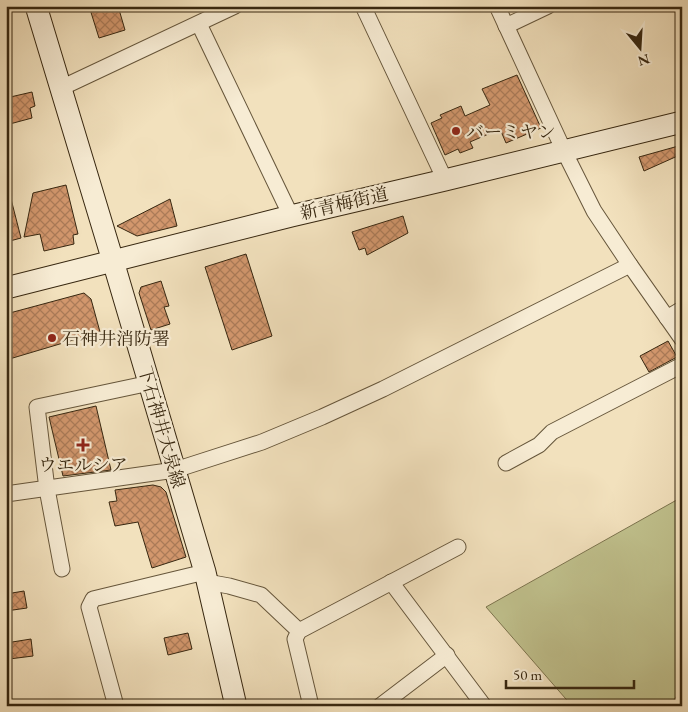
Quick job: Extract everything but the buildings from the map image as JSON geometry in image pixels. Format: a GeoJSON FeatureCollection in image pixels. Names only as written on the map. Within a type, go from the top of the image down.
{"type":"FeatureCollection","features":[{"type":"Feature","properties":{"kind":"main road","name":"下石神井大泉線"},"geometry":{"type":"LineString","coordinates":[[36,6],[206,577],[236,706]]}},
{"type":"Feature","properties":{"kind":"main road","name":"新青梅街道"},"geometry":{"type":"LineString","coordinates":[[6,288],[290,216],[682,122]]}},
{"type":"Feature","properties":{"kind":"street"},"geometry":{"type":"LineString","coordinates":[[61,88],[235,6]]}},
{"type":"Feature","properties":{"kind":"street"},"geometry":{"type":"LineString","coordinates":[[363,6],[445,180]]}},
{"type":"Feature","properties":{"kind":"street"},"geometry":{"type":"LineString","coordinates":[[497,6],[594,210],[682,339]]}},
{"type":"Feature","properties":{"kind":"street"},"geometry":{"type":"LineString","coordinates":[[506,26],[548,6]]}},
{"type":"Feature","properties":{"kind":"street"},"geometry":{"type":"LineString","coordinates":[[199,24],[290,216]]}},
{"type":"Feature","properties":{"kind":"street"},"geometry":{"type":"LineString","coordinates":[[6,494],[175,470],[262,442],[383,389],[630,265]]}},
{"type":"Feature","properties":{"kind":"street"},"geometry":{"type":"LineString","coordinates":[[667,318],[682,309]]}},
{"type":"Feature","properties":{"kind":"street"},"geometry":{"type":"LineString","coordinates":[[506,463],[538,445],[552,432],[682,365]]}},
{"type":"Feature","properties":{"kind":"street"},"geometry":{"type":"LineString","coordinates":[[62,569],[47,489],[37,407],[150,384]]}},
{"type":"Feature","properties":{"kind":"street"},"geometry":{"type":"LineString","coordinates":[[311,706],[295,639],[299,631],[458,547]]}},
{"type":"Feature","properties":{"kind":"street"},"geometry":{"type":"LineString","coordinates":[[116,706],[90,607],[93,599],[206,577],[261,595],[299,631]]}},
{"type":"Feature","properties":{"kind":"street"},"geometry":{"type":"LineString","coordinates":[[391,582],[484,706]]}},
{"type":"Feature","properties":{"kind":"street"},"geometry":{"type":"LineString","coordinates":[[380,706],[447,655]]}},
{"type":"Feature","properties":{"kind":"green space"},"geometry":{"type":"Polygon","coordinates":[[[682,497],[682,688],[670,706],[572,706],[486,607],[682,497]]]}},
{"type":"Feature","properties":{"kind":"place","name":"バーミヤン"},"geometry":{"type":"Point","coordinates":[456,131]}},
{"type":"Feature","properties":{"kind":"place","name":"石神井消防署"},"geometry":{"type":"Point","coordinates":[52,338]}},
{"type":"Feature","properties":{"kind":"place","name":"ウエルシア"},"geometry":{"type":"Point","coordinates":[83,445]}}]}
